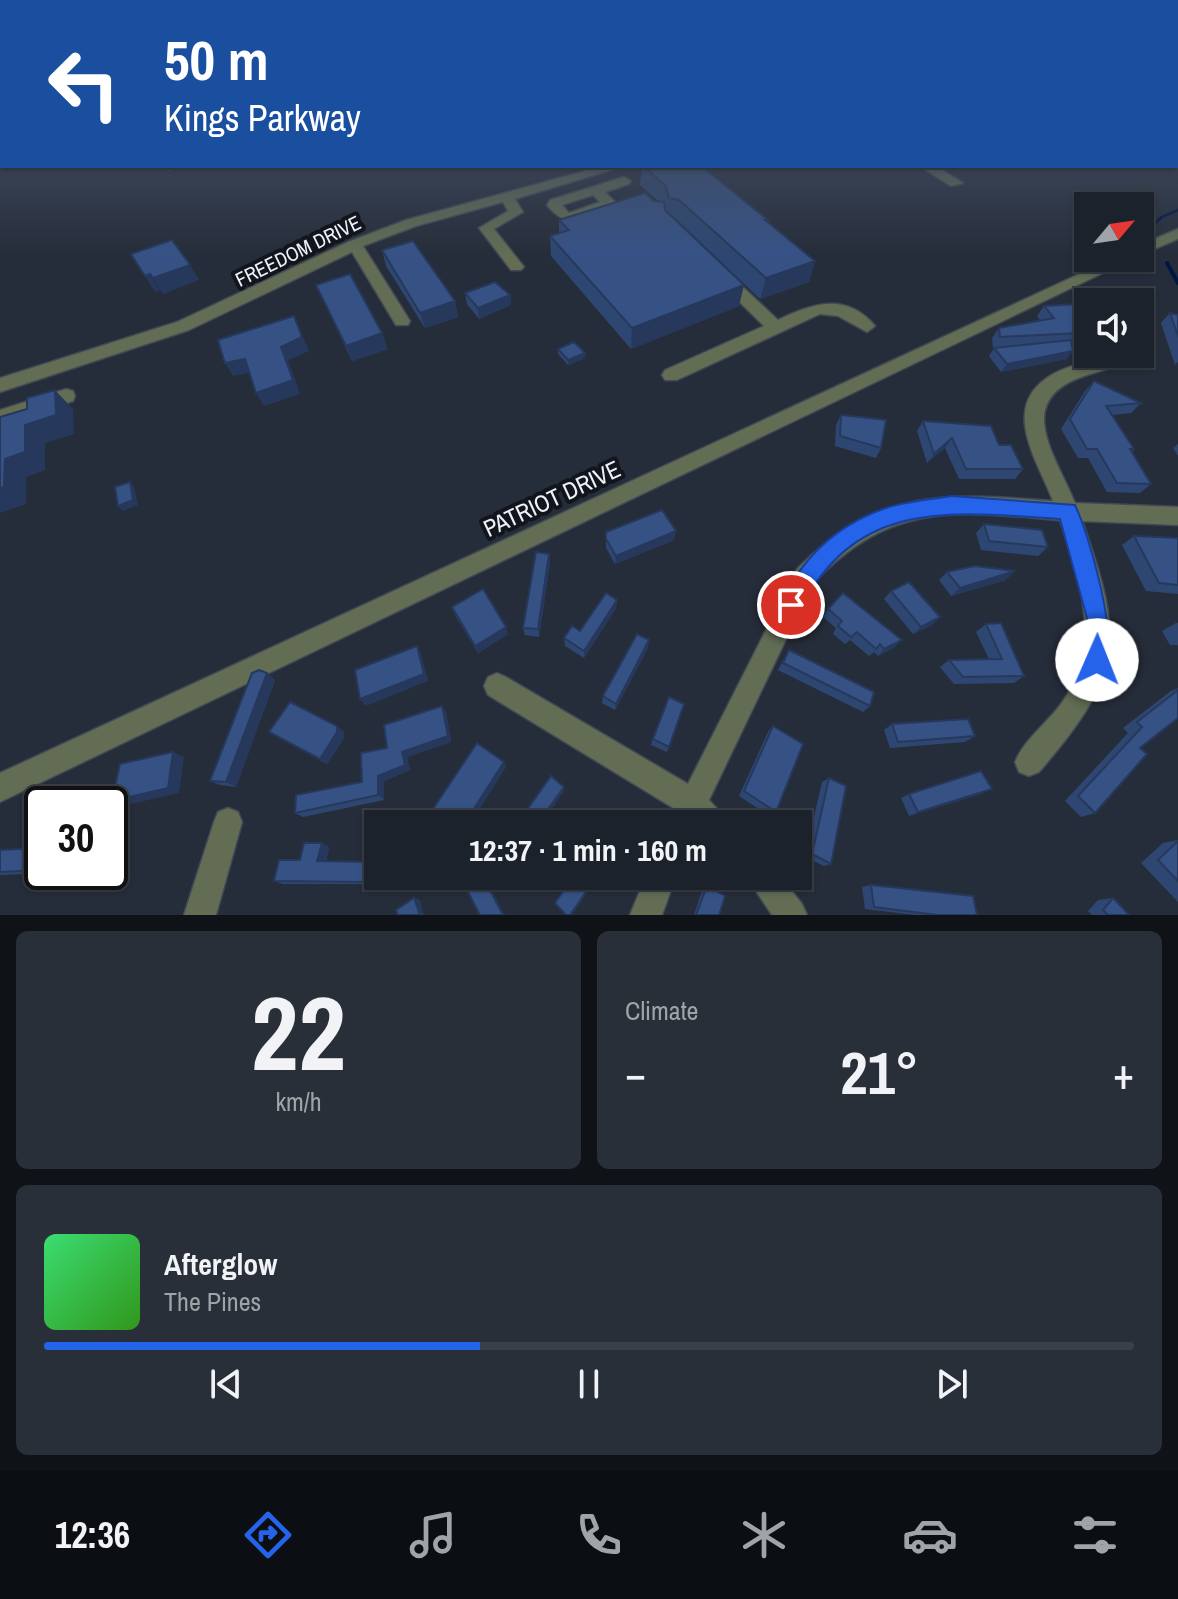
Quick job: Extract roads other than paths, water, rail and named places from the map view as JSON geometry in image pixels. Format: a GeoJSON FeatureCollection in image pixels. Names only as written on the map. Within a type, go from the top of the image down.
{"type":"FeatureCollection","features":[{"type":"Feature","properties":{"kind":"street"},"geometry":{"type":"LineString","coordinates":[[931,169],[956,183]]}},
{"type":"Feature","properties":{"kind":"street"},"geometry":{"type":"LineString","coordinates":[[595,190],[618,172],[636,195]]}},
{"type":"Feature","properties":{"kind":"street","name":"FREEDOM DRIVE"},"geometry":{"type":"LineString","coordinates":[[0,385],[183,326],[353,245],[411,223],[507,196],[618,172]]}},
{"type":"Feature","properties":{"kind":"street"},"geometry":{"type":"LineString","coordinates":[[507,196],[516,212],[486,228],[516,267]]}},
{"type":"Feature","properties":{"kind":"street"},"geometry":{"type":"LineString","coordinates":[[1154,244],[1178,233]]}},
{"type":"Feature","properties":{"kind":"street"},"geometry":{"type":"LineString","coordinates":[[353,245],[362,254],[402,321]]}},
{"type":"Feature","properties":{"kind":"street"},"geometry":{"type":"LineString","coordinates":[[713,268],[774,326]]}},
{"type":"Feature","properties":{"kind":"street","name":"PATRIOT DRIVE"},"geometry":{"type":"LineString","coordinates":[[0,788],[1096,272]]}},
{"type":"Feature","properties":{"kind":"street"},"geometry":{"type":"LineString","coordinates":[[671,375],[818,308],[842,311],[867,326]]}},
{"type":"Feature","properties":{"kind":"street"},"geometry":{"type":"LineString","coordinates":[[1029,762],[1080,703],[1097,660],[1097,618],[1068,511],[1039,447],[1034,428],[1034,411],[1049,385],[1063,376],[1089,368]]}},
{"type":"Feature","properties":{"kind":"street"},"geometry":{"type":"LineString","coordinates":[[0,417],[66,396]]}},
{"type":"Feature","properties":{"kind":"street"},"geometry":{"type":"LineString","coordinates":[[688,810],[805,576],[834,546],[877,520],[929,506],[974,504],[1178,516]]}},
{"type":"Feature","properties":{"kind":"street"},"geometry":{"type":"LineString","coordinates":[[497,686],[683,810]]}},
{"type":"Feature","properties":{"kind":"street"},"geometry":{"type":"LineString","coordinates":[[200,915],[228,822]]}},
{"type":"Feature","properties":{"kind":"street"},"geometry":{"type":"LineString","coordinates":[[646,915],[656,890]]}},
{"type":"Feature","properties":{"kind":"street"},"geometry":{"type":"LineString","coordinates":[[772,890],[791,915]]}},
{"type":"Feature","properties":{"kind":"waterway"},"geometry":{"type":"LineString","coordinates":[[1154,224],[1178,210]]}},
{"type":"Feature","properties":{"kind":"waterway"},"geometry":{"type":"LineString","coordinates":[[1167,263],[1178,283]]}}]}
